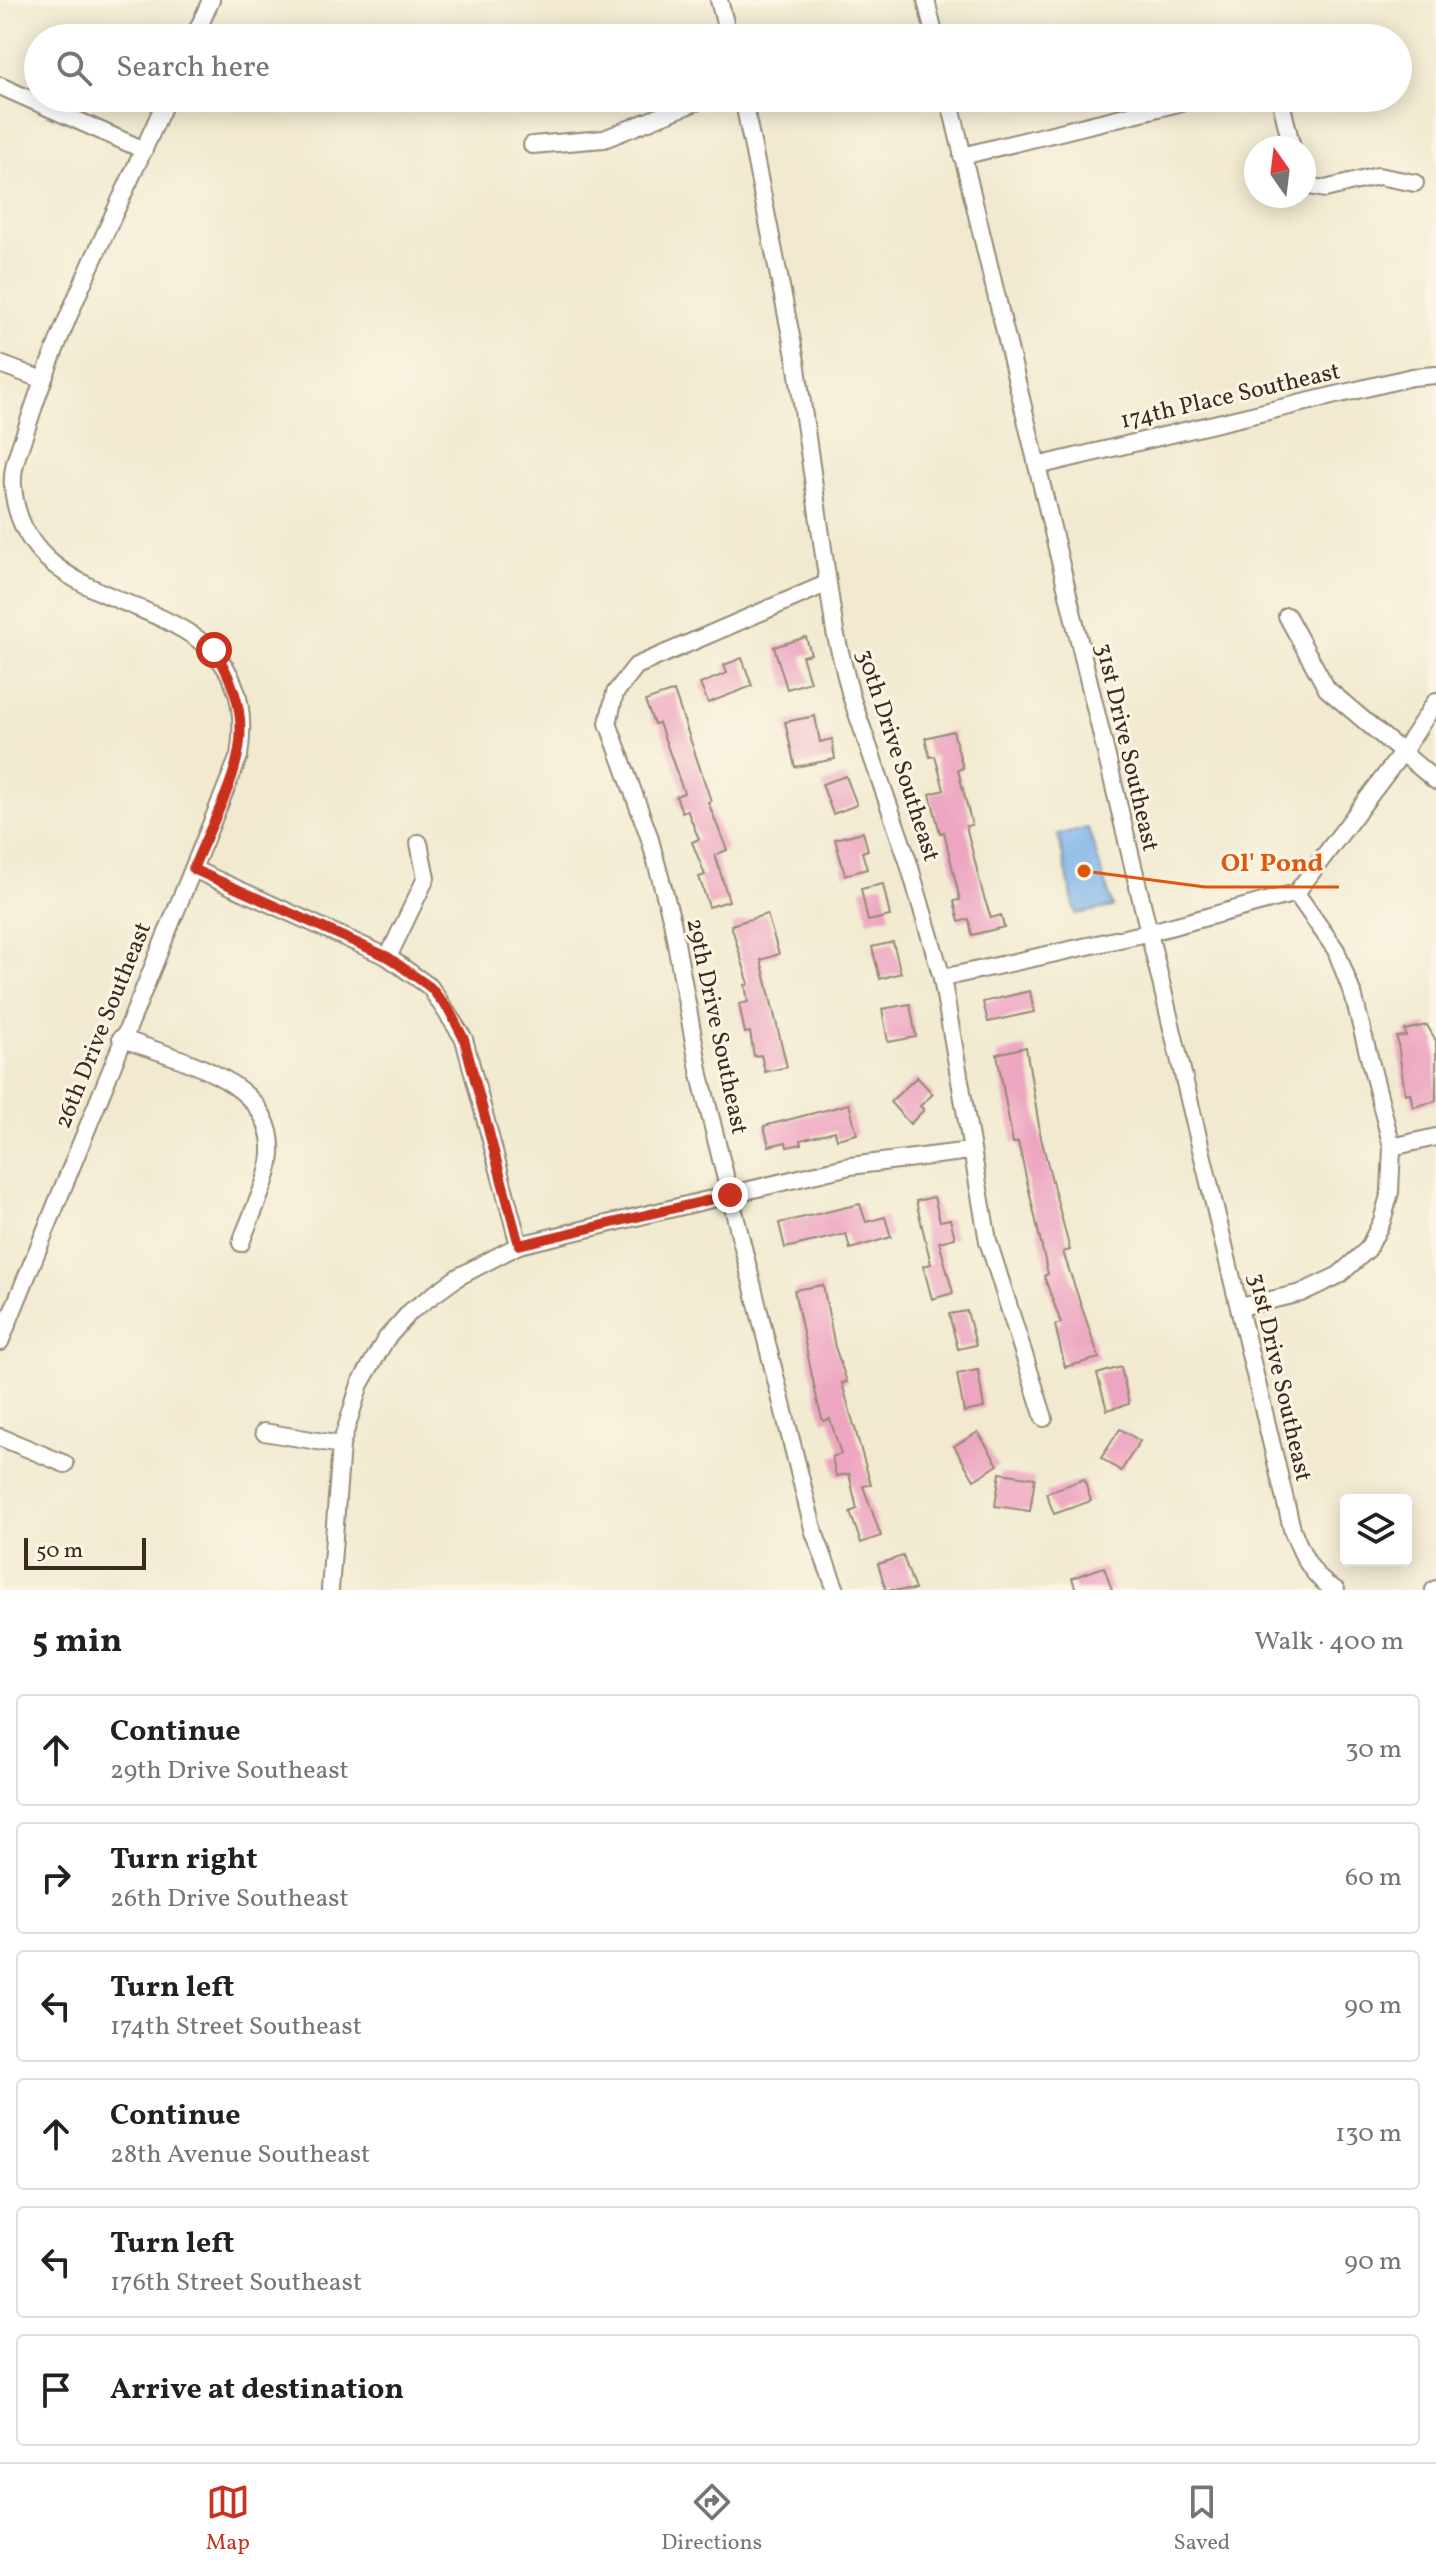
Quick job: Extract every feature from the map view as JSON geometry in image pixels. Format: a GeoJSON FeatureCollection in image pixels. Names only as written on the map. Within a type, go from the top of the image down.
{"type":"FeatureCollection","features":[{"type":"Feature","properties":{"kind":"street"},"geometry":{"type":"LineString","coordinates":[[200,24],[211,0]]}},
{"type":"Feature","properties":{"kind":"street"},"geometry":{"type":"LineString","coordinates":[[719,0],[725,24]]}},
{"type":"Feature","properties":{"kind":"street"},"geometry":{"type":"LineString","coordinates":[[926,0],[932,24]]}},
{"type":"Feature","properties":{"kind":"street"},"geometry":{"type":"LineString","coordinates":[[0,86],[24,97]]}},
{"type":"Feature","properties":{"kind":"street"},"geometry":{"type":"LineString","coordinates":[[58,112],[144,150]]}},
{"type":"Feature","properties":{"kind":"street"},"geometry":{"type":"LineString","coordinates":[[0,364],[43,380],[161,112]]}},
{"type":"Feature","properties":{"kind":"street"},"geometry":{"type":"LineString","coordinates":[[532,145],[604,139],[671,112]]}},
{"type":"Feature","properties":{"kind":"street","name":"30th Drive Southeast"},"geometry":{"type":"LineString","coordinates":[[746,112],[796,361],[826,584],[851,696],[908,861],[942,978],[988,1241],[1044,1418]]}},
{"type":"Feature","properties":{"kind":"street","name":"31st Drive Southeast"},"geometry":{"type":"LineString","coordinates":[[952,112],[1292,1529],[1303,1557],[1331,1588]]}},
{"type":"Feature","properties":{"kind":"street"},"geometry":{"type":"LineString","coordinates":[[962,156],[1142,112]]}},
{"type":"Feature","properties":{"kind":"street"},"geometry":{"type":"LineString","coordinates":[[1283,112],[1289,136]]}},
{"type":"Feature","properties":{"kind":"street"},"geometry":{"type":"LineString","coordinates":[[1316,187],[1325,189],[1378,176],[1415,183]]}},
{"type":"Feature","properties":{"kind":"street","name":"174th Place Southeast"},"geometry":{"type":"LineString","coordinates":[[1037,466],[1412,377],[1436,375]]}},
{"type":"Feature","properties":{"kind":"street","name":"26th Drive Southeast"},"geometry":{"type":"LineString","coordinates":[[0,1342],[121,1038],[239,756],[244,725],[231,676],[214,650],[176,624],[93,589],[51,564],[31,542],[19,514],[13,484],[16,462],[43,380]]}},
{"type":"Feature","properties":{"kind":"street","name":"29th Drive Southeast"},"geometry":{"type":"LineString","coordinates":[[826,584],[636,666],[615,693],[608,723],[649,836],[672,921],[700,1075],[814,1532],[836,1590]]}},
{"type":"Feature","properties":{"kind":"street"},"geometry":{"type":"LineString","coordinates":[[1287,616],[1327,689],[1436,781]]}},
{"type":"Feature","properties":{"kind":"street"},"geometry":{"type":"LineString","coordinates":[[942,978],[1147,933],[1296,893],[1402,753],[1436,701]]}},
{"type":"Feature","properties":{"kind":"street"},"geometry":{"type":"LineString","coordinates":[[388,957],[426,878],[419,843]]}},
{"type":"Feature","properties":{"kind":"street"},"geometry":{"type":"LineString","coordinates":[[193,869],[388,957],[430,987],[449,1010],[464,1039],[519,1245]]}},
{"type":"Feature","properties":{"kind":"street"},"geometry":{"type":"LineString","coordinates":[[1240,1307],[1301,1293],[1339,1275],[1368,1249],[1382,1221],[1390,1192],[1392,1147],[1354,998],[1336,950],[1296,893]]}},
{"type":"Feature","properties":{"kind":"street"},"geometry":{"type":"LineString","coordinates":[[121,1038],[232,1082],[256,1104],[268,1127],[271,1156],[241,1243]]}},
{"type":"Feature","properties":{"kind":"street"},"geometry":{"type":"LineString","coordinates":[[1392,1147],[1436,1137]]}},
{"type":"Feature","properties":{"kind":"street"},"geometry":{"type":"LineString","coordinates":[[330,1590],[341,1445],[360,1384],[386,1339],[411,1311],[458,1277],[519,1245],[850,1166],[970,1151]]}},
{"type":"Feature","properties":{"kind":"street"},"geometry":{"type":"LineString","coordinates":[[264,1432],[341,1445]]}},
{"type":"Feature","properties":{"kind":"street"},"geometry":{"type":"LineString","coordinates":[[0,1437],[65,1464]]}},
{"type":"Feature","properties":{"kind":"water"},"geometry":{"type":"Polygon","coordinates":[[[1088,828],[1113,907],[1076,914],[1058,835],[1088,828]]]}},
{"type":"Feature","properties":{"kind":"building"},"geometry":{"type":"Polygon","coordinates":[[[806,637],[811,654],[802,656],[810,682],[787,689],[774,647],[806,637]]]}},
{"type":"Feature","properties":{"kind":"building"},"geometry":{"type":"Polygon","coordinates":[[[742,658],[752,686],[708,703],[700,684],[727,673],[724,665],[742,658]]]}},
{"type":"Feature","properties":{"kind":"building"},"geometry":{"type":"Polygon","coordinates":[[[674,691],[711,801],[708,802],[727,850],[715,855],[729,901],[709,907],[699,877],[705,875],[692,842],[699,839],[687,810],[682,812],[676,796],[684,793],[659,723],[654,724],[645,701],[674,691]]]}},
{"type":"Feature","properties":{"kind":"building"},"geometry":{"type":"Polygon","coordinates":[[[815,716],[820,742],[832,739],[835,759],[795,767],[785,722],[815,716]]]}},
{"type":"Feature","properties":{"kind":"building"},"geometry":{"type":"Polygon","coordinates":[[[953,731],[963,768],[958,770],[972,825],[966,826],[983,894],[991,918],[1001,915],[1004,927],[972,935],[969,919],[959,922],[954,901],[960,900],[944,832],[940,833],[930,794],[944,790],[935,756],[930,757],[925,738],[953,731]]]}},
{"type":"Feature","properties":{"kind":"building"},"geometry":{"type":"Polygon","coordinates":[[[846,776],[857,805],[833,814],[822,784],[846,776]]]}},
{"type":"Feature","properties":{"kind":"building"},"geometry":{"type":"Polygon","coordinates":[[[863,832],[868,850],[862,852],[867,869],[845,875],[835,839],[863,832]]]}},
{"type":"Feature","properties":{"kind":"building"},"geometry":{"type":"Polygon","coordinates":[[[883,884],[890,916],[868,921],[861,889],[883,884]]]}},
{"type":"Feature","properties":{"kind":"building"},"geometry":{"type":"Polygon","coordinates":[[[767,914],[779,954],[761,960],[787,1067],[765,1072],[761,1055],[754,1056],[750,1032],[745,1033],[739,1004],[748,1002],[745,985],[749,984],[731,925],[767,914]]]}},
{"type":"Feature","properties":{"kind":"building"},"geometry":{"type":"Polygon","coordinates":[[[893,942],[901,973],[880,979],[872,947],[893,942]]]}},
{"type":"Feature","properties":{"kind":"building"},"geometry":{"type":"Polygon","coordinates":[[[1030,991],[1034,1012],[988,1022],[983,1002],[1030,991]]]}},
{"type":"Feature","properties":{"kind":"building"},"geometry":{"type":"Polygon","coordinates":[[[910,1004],[916,1037],[888,1042],[882,1009],[910,1004]]]}},
{"type":"Feature","properties":{"kind":"building"},"geometry":{"type":"Polygon","coordinates":[[[1427,1025],[1436,1041],[1436,1101],[1413,1107],[1410,1093],[1405,1094],[1397,1037],[1406,1036],[1405,1030],[1427,1025]]]}},
{"type":"Feature","properties":{"kind":"building"},"geometry":{"type":"Polygon","coordinates":[[[1026,1047],[1041,1138],[1070,1250],[1063,1252],[1099,1358],[1065,1367],[1055,1325],[1061,1323],[1044,1276],[1048,1274],[1018,1142],[1013,1143],[997,1054],[1026,1047]]]}},
{"type":"Feature","properties":{"kind":"building"},"geometry":{"type":"Polygon","coordinates":[[[917,1077],[933,1094],[920,1106],[924,1110],[910,1124],[890,1102],[917,1077]]]}},
{"type":"Feature","properties":{"kind":"building"},"geometry":{"type":"Polygon","coordinates":[[[849,1104],[857,1134],[837,1139],[835,1131],[801,1140],[802,1144],[787,1147],[786,1142],[769,1146],[764,1126],[849,1104]]]}},
{"type":"Feature","properties":{"kind":"building"},"geometry":{"type":"Polygon","coordinates":[[[934,1197],[940,1221],[950,1219],[955,1238],[939,1242],[953,1293],[932,1299],[923,1266],[931,1264],[916,1201],[934,1197]]]}},
{"type":"Feature","properties":{"kind":"building"},"geometry":{"type":"Polygon","coordinates":[[[860,1204],[866,1222],[885,1217],[891,1237],[850,1249],[846,1234],[785,1248],[779,1223],[860,1204]]]}},
{"type":"Feature","properties":{"kind":"building"},"geometry":{"type":"Polygon","coordinates":[[[823,1285],[835,1347],[847,1382],[842,1383],[871,1485],[863,1486],[881,1536],[861,1543],[850,1512],[857,1509],[849,1474],[836,1476],[832,1457],[841,1454],[830,1419],[823,1421],[818,1404],[794,1290],[823,1285]]]}},
{"type":"Feature","properties":{"kind":"building"},"geometry":{"type":"Polygon","coordinates":[[[967,1311],[976,1345],[958,1349],[949,1314],[967,1311]]]}},
{"type":"Feature","properties":{"kind":"building"},"geometry":{"type":"Polygon","coordinates":[[[1121,1367],[1129,1404],[1107,1410],[1097,1374],[1121,1367]]]}},
{"type":"Feature","properties":{"kind":"building"},"geometry":{"type":"Polygon","coordinates":[[[978,1370],[984,1408],[964,1412],[957,1374],[978,1370]]]}},
{"type":"Feature","properties":{"kind":"building"},"geometry":{"type":"Polygon","coordinates":[[[1120,1429],[1140,1441],[1121,1471],[1101,1458],[1120,1429]]]}},
{"type":"Feature","properties":{"kind":"building"},"geometry":{"type":"Polygon","coordinates":[[[978,1432],[998,1465],[974,1480],[954,1446],[978,1432]]]}},
{"type":"Feature","properties":{"kind":"building"},"geometry":{"type":"Polygon","coordinates":[[[1000,1473],[1035,1478],[1030,1511],[995,1506],[1000,1473]]]}},
{"type":"Feature","properties":{"kind":"building"},"geometry":{"type":"Polygon","coordinates":[[[1084,1479],[1091,1501],[1054,1514],[1046,1493],[1084,1479]]]}},
{"type":"Feature","properties":{"kind":"building"},"geometry":{"type":"Polygon","coordinates":[[[903,1556],[915,1590],[886,1590],[878,1564],[903,1556]]]}},
{"type":"Feature","properties":{"kind":"building"},"geometry":{"type":"Polygon","coordinates":[[[1104,1567],[1112,1590],[1076,1590],[1072,1578],[1104,1567]]]}},
{"type":"Feature","properties":{"kind":"place","name":"Ol' Pond"},"geometry":{"type":"Point","coordinates":[1084,871]}},
{"type":"Feature","properties":{"kind":"route"},"geometry":{"type":"LineString","coordinates":[[214,650],[231,676],[244,725],[239,756],[193,869],[388,957],[430,987],[449,1010],[464,1039],[519,1245],[730,1195]]}}]}
